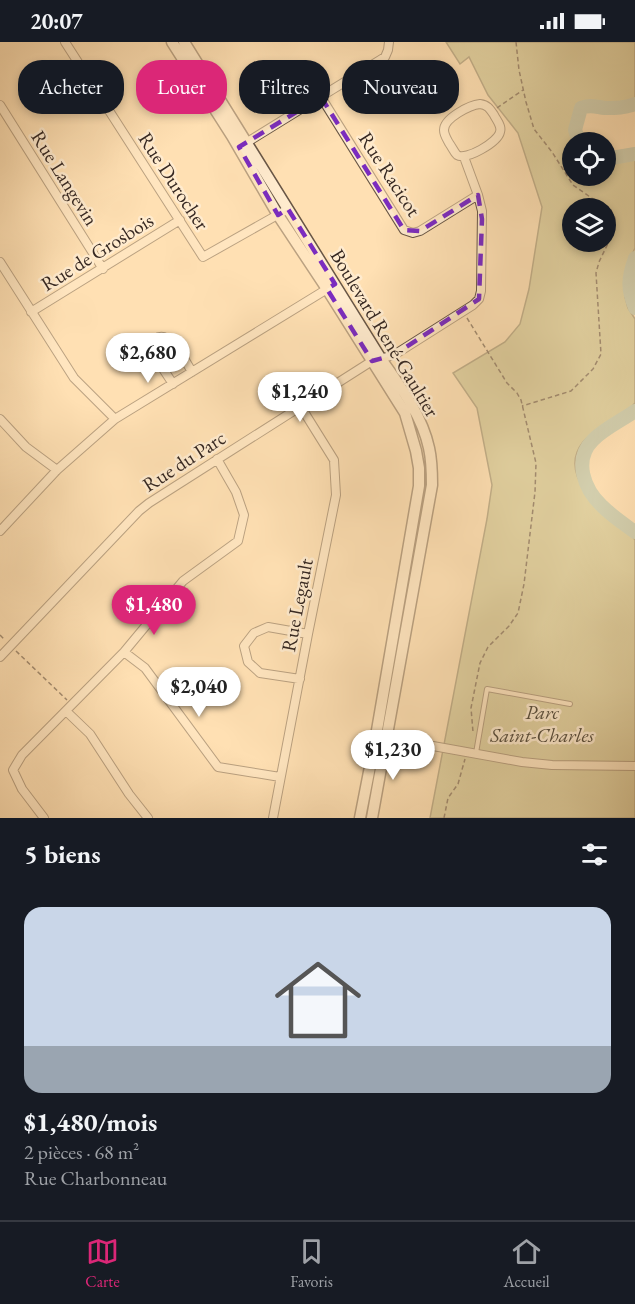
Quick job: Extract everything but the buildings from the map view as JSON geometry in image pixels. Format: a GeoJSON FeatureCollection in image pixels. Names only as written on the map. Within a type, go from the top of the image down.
{"type":"FeatureCollection","features":[{"type":"Feature","properties":{"kind":"street","name":"Rue Durocher"},"geometry":{"type":"LineString","coordinates":[[65,42],[203,257],[283,212]]}},
{"type":"Feature","properties":{"kind":"street","name":"Boulevard René-Gaultier"},"geometry":{"type":"LineString","coordinates":[[172,42],[243,145]]}},
{"type":"Feature","properties":{"kind":"street","name":"Boulevard René-Gaultier"},"geometry":{"type":"LineString","coordinates":[[184,42],[283,212],[376,360],[405,413],[416,451],[419,486],[381,737],[372,818]]}},
{"type":"Feature","properties":{"kind":"street"},"geometry":{"type":"LineString","coordinates":[[330,91],[385,57],[389,42]]}},
{"type":"Feature","properties":{"kind":"street"},"geometry":{"type":"LineString","coordinates":[[484,104],[492,112],[500,126],[499,136],[470,155],[464,157],[455,153],[445,136],[445,126],[448,121],[473,105],[484,104]]}},
{"type":"Feature","properties":{"kind":"street","name":"Rue Langevin"},"geometry":{"type":"LineString","coordinates":[[0,105],[103,269]]}},
{"type":"Feature","properties":{"kind":"street","name":"Rue Racicot"},"geometry":{"type":"LineString","coordinates":[[330,111],[404,230],[412,233],[420,231],[478,195]]}},
{"type":"Feature","properties":{"kind":"street"},"geometry":{"type":"LineString","coordinates":[[243,145],[293,114]]}},
{"type":"Feature","properties":{"kind":"street","name":"Rue du Parc"},"geometry":{"type":"LineString","coordinates":[[0,657],[139,511],[158,496],[376,360],[393,355],[463,312],[479,299],[482,219],[478,195],[464,157]]}},
{"type":"Feature","properties":{"kind":"street","name":"Rue de Grosbois"},"geometry":{"type":"LineString","coordinates":[[31,312],[180,220]]}},
{"type":"Feature","properties":{"kind":"street"},"geometry":{"type":"LineString","coordinates":[[0,262],[74,378],[115,419]]}},
{"type":"Feature","properties":{"kind":"street"},"geometry":{"type":"LineString","coordinates":[[2,526],[57,470],[115,419],[331,286]]}},
{"type":"Feature","properties":{"kind":"street"},"geometry":{"type":"LineString","coordinates":[[173,384],[150,348],[156,338],[163,336],[171,339],[192,372]]}},
{"type":"Feature","properties":{"kind":"street","name":"Rue Legault"},"geometry":{"type":"LineString","coordinates":[[273,818],[336,495],[334,460],[301,407]]}},
{"type":"Feature","properties":{"kind":"street"},"geometry":{"type":"LineString","coordinates":[[0,419],[26,447],[57,470]]}},
{"type":"Feature","properties":{"kind":"street"},"geometry":{"type":"LineString","coordinates":[[44,818],[22,789],[13,770],[22,755],[124,652],[183,581],[238,541],[244,515],[236,492],[217,459]]}},
{"type":"Feature","properties":{"kind":"street"},"geometry":{"type":"LineString","coordinates":[[300,679],[260,673],[248,662],[244,645],[254,633],[268,627],[308,634]]}},
{"type":"Feature","properties":{"kind":"street"},"geometry":{"type":"LineString","coordinates":[[124,652],[145,668],[218,766],[280,777]]}},
{"type":"Feature","properties":{"kind":"street"},"geometry":{"type":"LineString","coordinates":[[69,707],[148,818]]}},
{"type":"Feature","properties":{"kind":"street","name":"Boulevard René-Gaultier"},"geometry":{"type":"LineString","coordinates":[[360,818],[381,737]]}},
{"type":"Feature","properties":{"kind":"street"},"geometry":{"type":"LineString","coordinates":[[381,737],[522,762],[552,765],[635,766]]}},
{"type":"Feature","properties":{"kind":"lane"},"geometry":{"type":"LineString","coordinates":[[472,753],[487,689],[570,704]]}},
{"type":"Feature","properties":{"kind":"path"},"geometry":{"type":"LineString","coordinates":[[516,42],[523,89],[534,129],[573,185],[592,199],[610,208],[615,218],[613,233],[596,273],[601,354],[593,369],[571,391],[522,406]]}},
{"type":"Feature","properties":{"kind":"path"},"geometry":{"type":"LineString","coordinates":[[492,112],[523,89]]}},
{"type":"Feature","properties":{"kind":"path"},"geometry":{"type":"LineString","coordinates":[[463,312],[507,383],[521,400],[536,463],[525,584],[518,613],[489,647],[480,663],[471,708],[473,735]]}},
{"type":"Feature","properties":{"kind":"path"},"geometry":{"type":"LineString","coordinates":[[10,646],[69,707]]}},
{"type":"Feature","properties":{"kind":"path"},"geometry":{"type":"LineString","coordinates":[[444,818],[448,798],[458,784],[463,763],[472,753]]}},
{"type":"Feature","properties":{"kind":"highlighted area"},"geometry":{"type":"Polygon","coordinates":[[[321,97],[404,230],[420,231],[478,195],[482,219],[479,299],[394,355],[372,361],[327,289],[335,284],[288,209],[278,215],[239,147],[321,97]]]}},
{"type":"Feature","properties":{"kind":"green space","name":"Parc Saint-Charles"},"geometry":{"type":"Polygon","coordinates":[[[446,42],[635,42],[635,104],[617,108],[590,106],[581,108],[576,132],[562,132],[562,186],[616,186],[616,157],[635,154],[635,248],[626,268],[624,282],[628,308],[635,319],[635,403],[620,417],[583,442],[576,455],[575,468],[580,481],[598,506],[635,540],[635,818],[430,818],[492,485],[477,408],[453,373],[505,342],[520,324],[529,289],[542,207],[518,133],[488,95],[469,57],[460,64],[446,42]]]}},
{"type":"Feature","properties":{"kind":"waterway"},"geometry":{"type":"LineString","coordinates":[[576,132],[581,108],[590,106],[617,108],[635,104]]}},
{"type":"Feature","properties":{"kind":"waterway"},"geometry":{"type":"LineString","coordinates":[[616,157],[635,154]]}},
{"type":"Feature","properties":{"kind":"waterway"},"geometry":{"type":"LineString","coordinates":[[635,258],[629,283],[635,308]]}},
{"type":"Feature","properties":{"kind":"waterway"},"geometry":{"type":"LineString","coordinates":[[635,411],[593,440],[583,456],[582,465],[586,483],[596,499],[635,532]]}}]}
